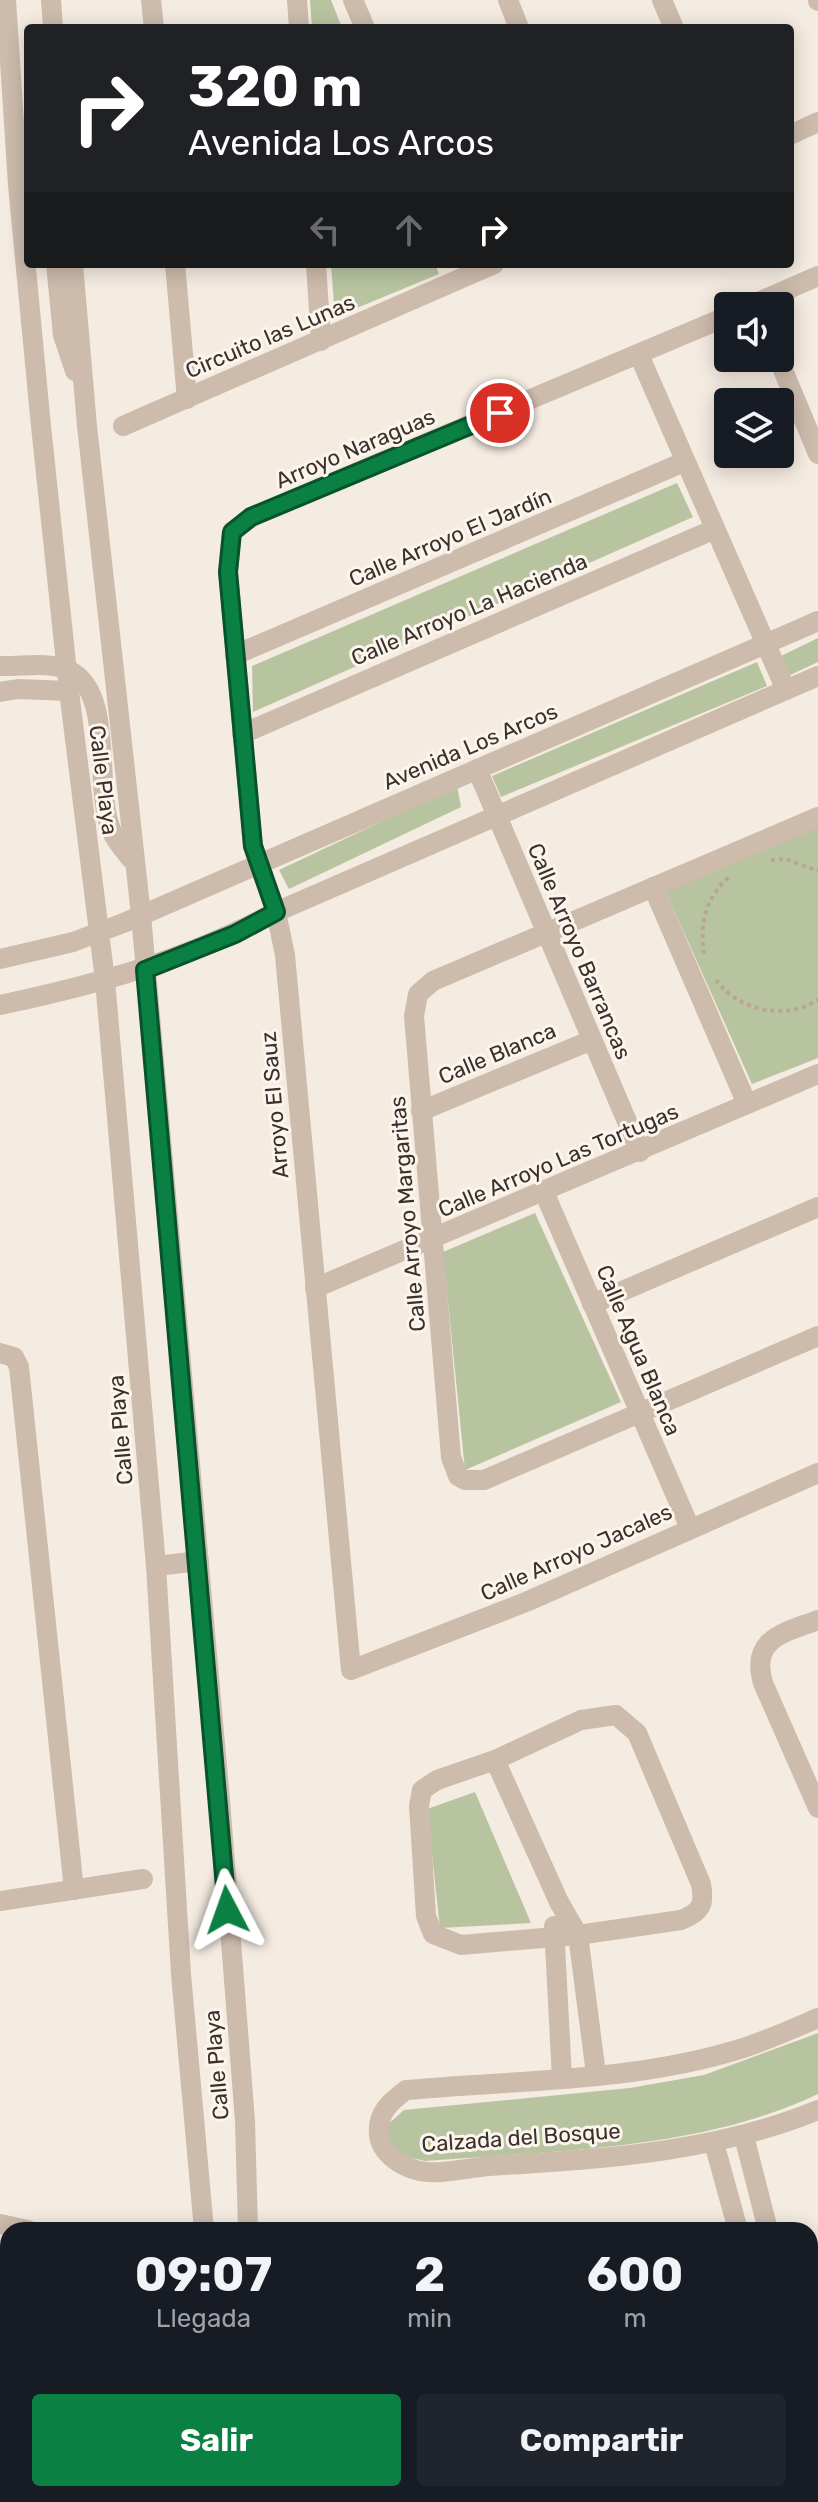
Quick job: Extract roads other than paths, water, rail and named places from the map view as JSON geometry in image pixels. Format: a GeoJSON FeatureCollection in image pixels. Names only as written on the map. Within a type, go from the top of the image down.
{"type":"FeatureCollection","features":[{"type":"Feature","properties":{"kind":"street","name":"Calle Playa"},"geometry":{"type":"LineString","coordinates":[[6,0],[13,198],[105,980],[156,1566],[181,1974],[203,2222]]}},
{"type":"Feature","properties":{"kind":"street"},"geometry":{"type":"LineString","coordinates":[[51,0],[53,24]]}},
{"type":"Feature","properties":{"kind":"street"},"geometry":{"type":"LineString","coordinates":[[151,0],[154,24]]}},
{"type":"Feature","properties":{"kind":"street"},"geometry":{"type":"LineString","coordinates":[[297,0],[299,24]]}},
{"type":"Feature","properties":{"kind":"street"},"geometry":{"type":"LineString","coordinates":[[353,0],[363,24]]}},
{"type":"Feature","properties":{"kind":"street"},"geometry":{"type":"LineString","coordinates":[[508,0],[517,24]]}},
{"type":"Feature","properties":{"kind":"street"},"geometry":{"type":"LineString","coordinates":[[662,0],[672,24]]}},
{"type":"Feature","properties":{"kind":"street"},"geometry":{"type":"LineString","coordinates":[[794,133],[818,122]]}},
{"type":"Feature","properties":{"kind":"street"},"geometry":{"type":"LineString","coordinates":[[56,268],[67,352],[83,385]]}},
{"type":"Feature","properties":{"kind":"street","name":"Calle Playa"},"geometry":{"type":"LineString","coordinates":[[73,268],[132,860],[141,915],[199,1561],[245,2121],[248,2222]]}},
{"type":"Feature","properties":{"kind":"street","name":"Circuito las Lunas"},"geometry":{"type":"LineString","coordinates":[[175,268],[187,399],[321,341],[466,270]]}},
{"type":"Feature","properties":{"kind":"street"},"geometry":{"type":"LineString","coordinates":[[316,268],[321,341]]}},
{"type":"Feature","properties":{"kind":"street"},"geometry":{"type":"LineString","coordinates":[[783,292],[818,276]]}},
{"type":"Feature","properties":{"kind":"street","name":"Arroyo Naraguas"},"geometry":{"type":"LineString","coordinates":[[229,541],[232,532],[251,517],[714,322]]}},
{"type":"Feature","properties":{"kind":"street"},"geometry":{"type":"LineString","coordinates":[[639,355],[786,690]]}},
{"type":"Feature","properties":{"kind":"street"},"geometry":{"type":"LineString","coordinates":[[784,372],[818,454]]}},
{"type":"Feature","properties":{"kind":"street"},"geometry":{"type":"LineString","coordinates":[[123,426],[187,399]]}},
{"type":"Feature","properties":{"kind":"street","name":"Calle Arroyo El Jardín"},"geometry":{"type":"LineString","coordinates":[[235,655],[684,462]]}},
{"type":"Feature","properties":{"kind":"street","name":"Calle Arroyo La Hacienda"},"geometry":{"type":"LineString","coordinates":[[242,734],[715,529]]}},
{"type":"Feature","properties":{"kind":"street","name":"Arroyo El Sauz"},"geometry":{"type":"LineString","coordinates":[[229,541],[242,734],[258,864],[276,912],[285,955],[351,1670]]}},
{"type":"Feature","properties":{"kind":"street","name":"Avenida Los Arcos"},"geometry":{"type":"LineString","coordinates":[[0,959],[98,933],[818,621]]}},
{"type":"Feature","properties":{"kind":"street"},"geometry":{"type":"LineString","coordinates":[[0,666],[67,669],[93,692],[108,823],[132,860]]}},
{"type":"Feature","properties":{"kind":"street"},"geometry":{"type":"LineString","coordinates":[[0,1005],[145,970],[235,934],[276,912],[818,676]]}},
{"type":"Feature","properties":{"kind":"street"},"geometry":{"type":"LineString","coordinates":[[0,692],[18,689],[69,691]]}},
{"type":"Feature","properties":{"kind":"street","name":"Calle Arroyo Barrancas"},"geometry":{"type":"LineString","coordinates":[[477,769],[640,1152]]}},
{"type":"Feature","properties":{"kind":"street","name":"Calle Arroyo Margaritas"},"geometry":{"type":"LineString","coordinates":[[818,817],[433,981],[418,994],[414,1016],[451,1457],[458,1476],[465,1480],[484,1480],[818,1336]]}},
{"type":"Feature","properties":{"kind":"street"},"geometry":{"type":"LineString","coordinates":[[653,887],[747,1104]]}},
{"type":"Feature","properties":{"kind":"street","name":"Calle Blanca"},"geometry":{"type":"LineString","coordinates":[[421,1111],[592,1040]]}},
{"type":"Feature","properties":{"kind":"street","name":"Calle Arroyo Las Tortugas"},"geometry":{"type":"LineString","coordinates":[[315,1288],[818,1074]]}},
{"type":"Feature","properties":{"kind":"street","name":"Calle Agua Blanca"},"geometry":{"type":"LineString","coordinates":[[544,1192],[690,1528]]}},
{"type":"Feature","properties":{"kind":"street"},"geometry":{"type":"LineString","coordinates":[[592,1304],[818,1207]]}},
{"type":"Feature","properties":{"kind":"street"},"geometry":{"type":"LineString","coordinates":[[0,1353],[14,1357],[19,1367],[74,1890]]}},
{"type":"Feature","properties":{"kind":"street","name":"Calle Arroyo Jacales"},"geometry":{"type":"LineString","coordinates":[[351,1670],[526,1602],[818,1473]]}},
{"type":"Feature","properties":{"kind":"street"},"geometry":{"type":"LineString","coordinates":[[156,1566],[199,1561]]}},
{"type":"Feature","properties":{"kind":"street"},"geometry":{"type":"LineString","coordinates":[[818,1620],[772,1640],[760,1655],[759,1664],[763,1683],[818,1808]]}},
{"type":"Feature","properties":{"kind":"street"},"geometry":{"type":"LineString","coordinates":[[616,1715],[637,1733],[701,1884],[703,1906],[699,1912],[681,1920],[578,1935],[461,1945],[439,1939],[428,1926],[419,1798],[428,1784],[495,1760],[595,1716],[616,1715]]}},
{"type":"Feature","properties":{"kind":"street"},"geometry":{"type":"LineString","coordinates":[[495,1760],[559,1902],[578,1935],[596,2074]]}},
{"type":"Feature","properties":{"kind":"street"},"geometry":{"type":"LineString","coordinates":[[0,1901],[143,1879]]}},
{"type":"Feature","properties":{"kind":"street"},"geometry":{"type":"LineString","coordinates":[[559,1902],[552,1937],[562,2078]]}},
{"type":"Feature","properties":{"kind":"street","name":"Calzada del Bosque"},"geometry":{"type":"LineString","coordinates":[[818,2018],[733,2051],[690,2062],[562,2078],[406,2090],[389,2103],[383,2113],[380,2140],[392,2158],[418,2171],[607,2157],[714,2143],[744,2136],[818,2110]]}},
{"type":"Feature","properties":{"kind":"street"},"geometry":{"type":"LineString","coordinates":[[744,2136],[766,2222]]}},
{"type":"Feature","properties":{"kind":"street"},"geometry":{"type":"LineString","coordinates":[[714,2143],[736,2222]]}}]}
